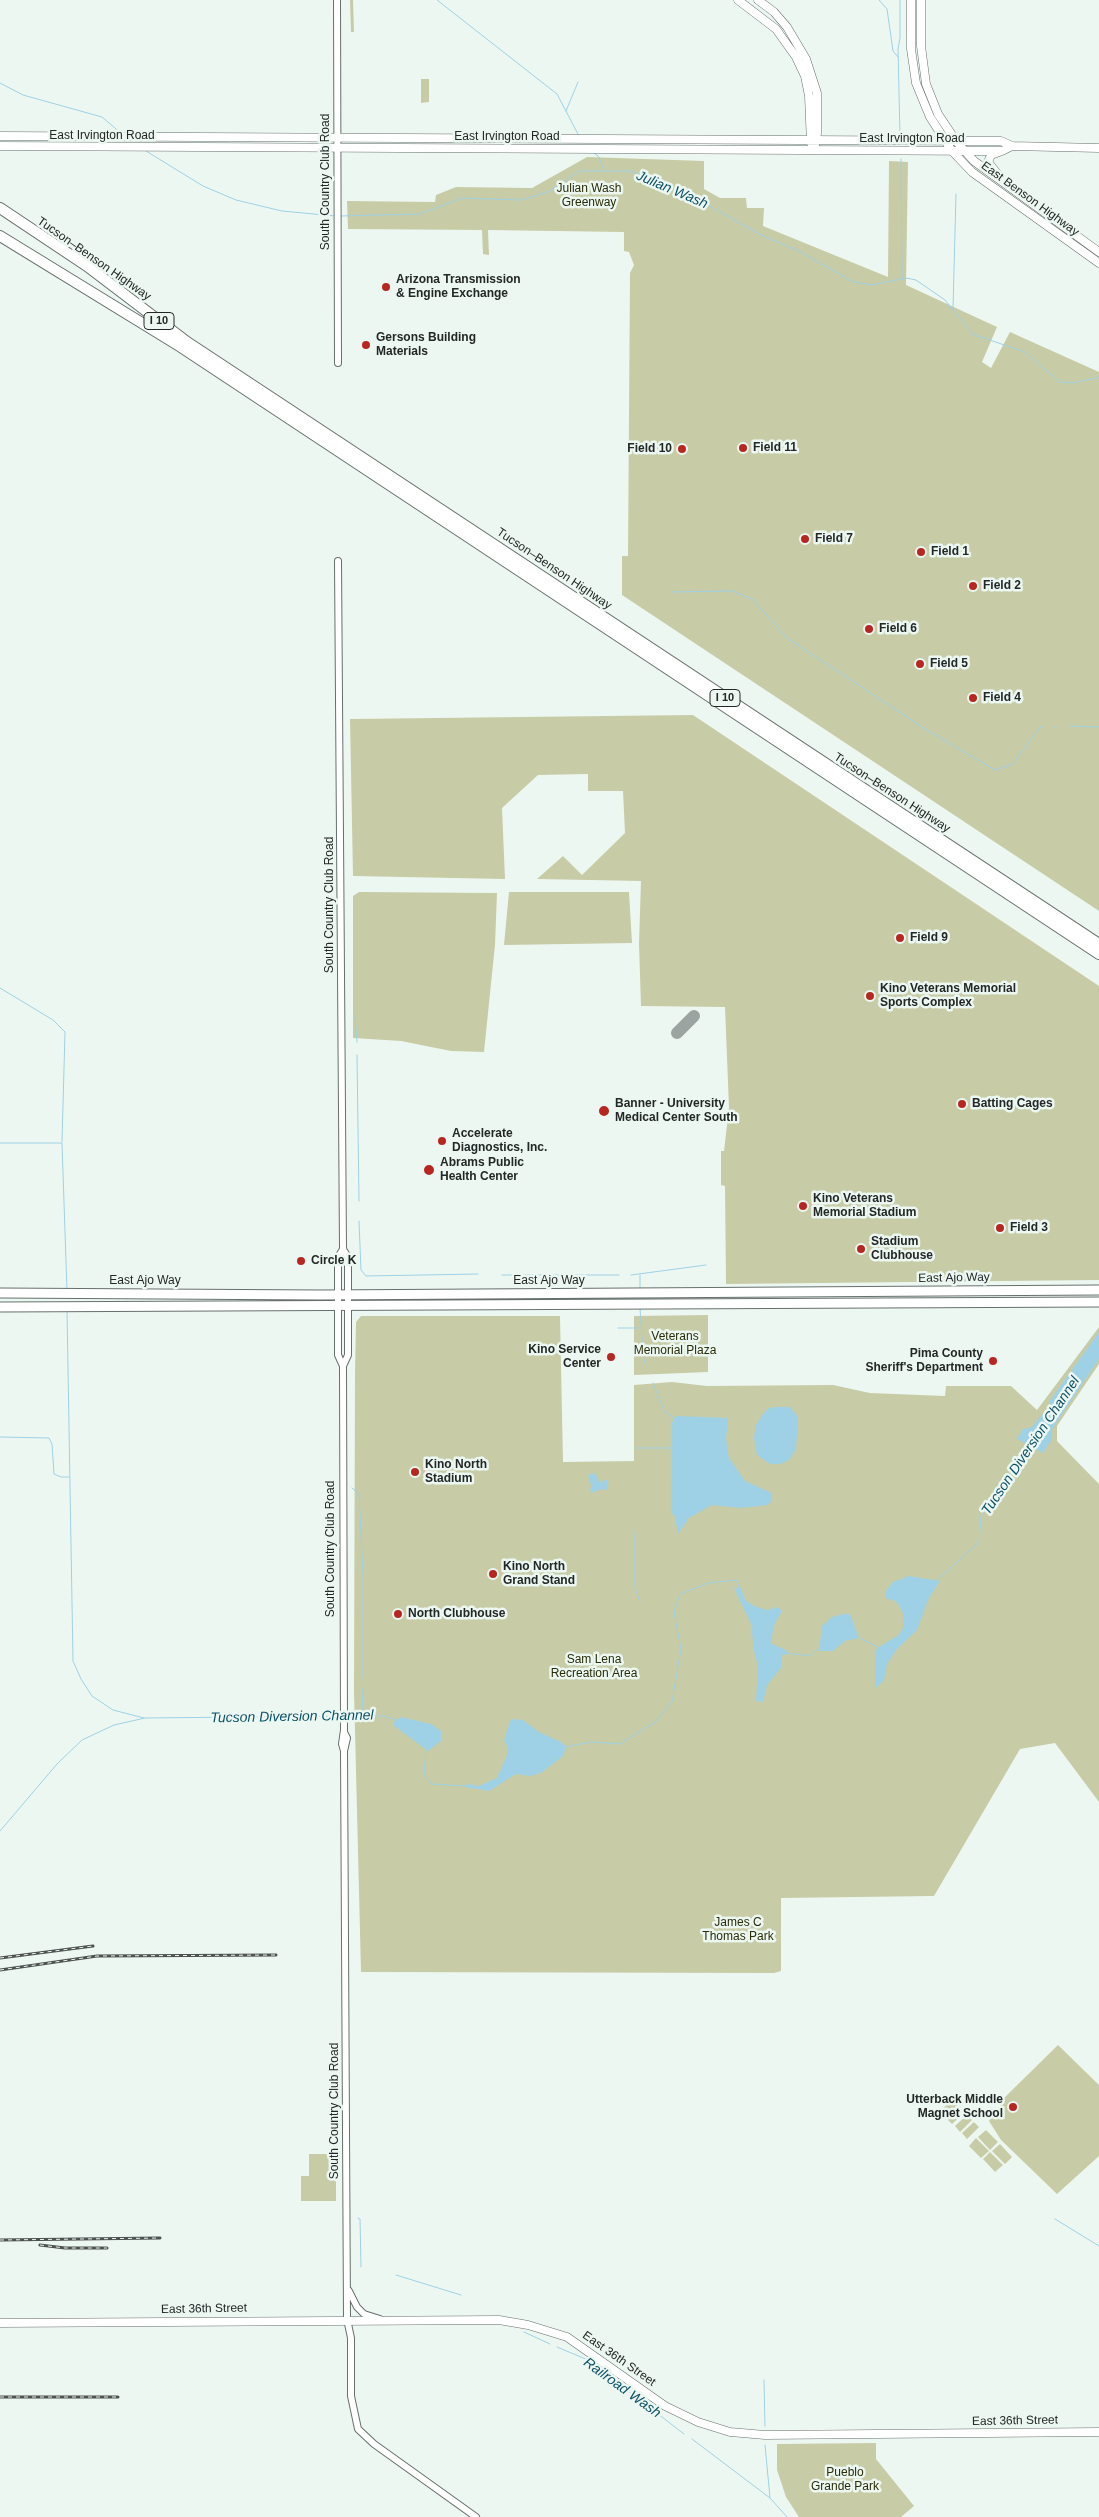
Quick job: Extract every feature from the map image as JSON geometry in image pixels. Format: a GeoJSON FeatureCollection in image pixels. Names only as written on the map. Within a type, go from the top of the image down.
{"type":"FeatureCollection","features":[{"type":"Feature","properties":{"kind":"highway","name":"Tucson–Benson Highway"},"geometry":{"type":"LineString","coordinates":[[0,208],[87,266],[187,342],[1099,944]]}},
{"type":"Feature","properties":{"kind":"highway","name":"Tucson–Benson Highway"},"geometry":{"type":"LineString","coordinates":[[0,236],[181,347],[1099,954]]}},
{"type":"Feature","properties":{"kind":"main road"},"geometry":{"type":"LineString","coordinates":[[738,0],[776,29],[796,57],[805,76],[814,140]]}},
{"type":"Feature","properties":{"kind":"main road"},"geometry":{"type":"LineString","coordinates":[[758,0],[774,12],[787,27],[806,59],[817,93],[813,150]]}},
{"type":"Feature","properties":{"kind":"main road","name":"East Benson Highway"},"geometry":{"type":"LineString","coordinates":[[911,0],[910,49],[913,71],[930,117],[952,151],[972,172],[1099,263]]}},
{"type":"Feature","properties":{"kind":"main road","name":"East Benson Highway"},"geometry":{"type":"LineString","coordinates":[[921,0],[921,46],[926,84],[938,114],[963,151],[1099,252]]}},
{"type":"Feature","properties":{"kind":"main road"},"geometry":{"type":"LineString","coordinates":[[926,141],[932,133],[930,117]]}},
{"type":"Feature","properties":{"kind":"main road","name":"East Irvington Road"},"geometry":{"type":"LineString","coordinates":[[0,136],[896,140],[1001,142],[1012,146],[1099,148]]}},
{"type":"Feature","properties":{"kind":"main road","name":"East Irvington Road"},"geometry":{"type":"LineString","coordinates":[[0,146],[1002,151],[1012,146]]}},
{"type":"Feature","properties":{"kind":"main road"},"geometry":{"type":"LineString","coordinates":[[1002,151],[991,155],[988,162],[1004,183]]}},
{"type":"Feature","properties":{"kind":"main road"},"geometry":{"type":"LineString","coordinates":[[999,1290],[999,1302]]}},
{"type":"Feature","properties":{"kind":"main road","name":"East Ajo Way"},"geometry":{"type":"LineString","coordinates":[[0,1293],[343,1294],[1099,1290]]}},
{"type":"Feature","properties":{"kind":"main road"},"geometry":{"type":"LineString","coordinates":[[214,1294],[214,1307]]}},
{"type":"Feature","properties":{"kind":"main road","name":"East Ajo Way"},"geometry":{"type":"LineString","coordinates":[[0,1307],[1099,1302]]}},
{"type":"Feature","properties":{"kind":"main road","name":"East 36th Street"},"geometry":{"type":"LineString","coordinates":[[0,2323],[347,2319],[498,2320],[528,2325],[567,2337],[665,2406],[698,2422],[730,2432],[766,2435],[1099,2432]]}},
{"type":"Feature","properties":{"kind":"street","name":"South Country Club Road"},"geometry":{"type":"LineString","coordinates":[[336,0],[338,364]]}},
{"type":"Feature","properties":{"kind":"street","name":"South Country Club Road"},"geometry":{"type":"LineString","coordinates":[[338,561],[343,1249],[338,1258],[343,1294],[348,1306],[348,1355],[343,1366],[344,1731],[347,1738],[344,1751],[347,2319],[351,2338],[351,2396],[358,2429],[389,2455],[476,2517]]}},
{"type":"Feature","properties":{"kind":"street","name":"South Country Club Road"},"geometry":{"type":"LineString","coordinates":[[343,1294],[338,1306],[338,1356],[343,1366]]}},
{"type":"Feature","properties":{"kind":"street"},"geometry":{"type":"LineString","coordinates":[[347,2288],[364,2314],[380,2319]]}},
{"type":"Feature","properties":{"kind":"green space"},"geometry":{"type":"Polygon","coordinates":[[[350,0],[353,0],[354,32],[351,32],[350,0]]]}},
{"type":"Feature","properties":{"kind":"green space"},"geometry":{"type":"Polygon","coordinates":[[[421,79],[429,79],[429,102],[421,103],[421,79]]]}},
{"type":"Feature","properties":{"kind":"green space","name":"Julian Wash Greenway"},"geometry":{"type":"Polygon","coordinates":[[[587,157],[704,161],[704,189],[720,198],[746,198],[747,208],[764,208],[763,226],[888,277],[889,161],[908,162],[906,285],[997,327],[982,362],[991,368],[1010,332],[1099,372],[1099,911],[622,595],[622,556],[628,556],[630,273],[634,265],[629,252],[624,251],[624,232],[488,230],[489,255],[483,254],[482,230],[348,229],[347,201],[435,202],[436,195],[456,187],[532,188],[587,157]]]}},
{"type":"Feature","properties":{"kind":"green space","name":"Kino Veterans Memorial Sports Complex"},"geometry":{"type":"Polygon","coordinates":[[[693,715],[1099,986],[1099,1280],[726,1284],[725,1186],[721,1185],[721,1151],[724,1151],[729,1108],[725,1007],[641,1006],[639,944],[641,881],[537,879],[563,856],[582,875],[625,833],[623,791],[588,791],[588,774],[538,775],[502,808],[505,879],[353,876],[350,719],[693,715]]]}},
{"type":"Feature","properties":{"kind":"green space"},"geometry":{"type":"Polygon","coordinates":[[[359,892],[497,893],[495,945],[484,1052],[451,1051],[401,1041],[353,1038],[353,896],[359,892]]]}},
{"type":"Feature","properties":{"kind":"green space"},"geometry":{"type":"Polygon","coordinates":[[[509,892],[629,892],[632,943],[504,945],[509,892]]]}},
{"type":"Feature","properties":{"kind":"green space","name":"Veterans Memorial Plaza"},"geometry":{"type":"Polygon","coordinates":[[[708,1315],[708,1372],[634,1375],[634,1316],[708,1315]]]}},
{"type":"Feature","properties":{"kind":"green space"},"geometry":{"type":"Polygon","coordinates":[[[361,1316],[560,1316],[563,1462],[634,1461],[634,1385],[672,1382],[707,1386],[833,1385],[870,1393],[945,1396],[946,1386],[1011,1386],[1037,1410],[1099,1327],[1099,1364],[1057,1426],[1057,1441],[1099,1484],[1099,1802],[1055,1743],[1020,1749],[934,1896],[781,1898],[781,1971],[774,1973],[361,1972],[354,1691],[355,1372],[356,1322],[361,1316]]]}},
{"type":"Feature","properties":{"kind":"green space"},"geometry":{"type":"Polygon","coordinates":[[[1058,2045],[1099,2085],[1099,2156],[1057,2194],[1001,2140],[989,2121],[1001,2104],[1001,2101],[1058,2045]]]}},
{"type":"Feature","properties":{"kind":"green space"},"geometry":{"type":"Polygon","coordinates":[[[952,2100],[957,2105],[945,2117],[940,2111],[952,2100]]]}},
{"type":"Feature","properties":{"kind":"green space"},"geometry":{"type":"Polygon","coordinates":[[[959,2107],[964,2113],[952,2124],[947,2119],[959,2107]]]}},
{"type":"Feature","properties":{"kind":"green space"},"geometry":{"type":"Polygon","coordinates":[[[967,2115],[972,2120],[960,2132],[955,2126],[967,2115]]]}},
{"type":"Feature","properties":{"kind":"green space"},"geometry":{"type":"Polygon","coordinates":[[[974,2122],[979,2127],[967,2139],[962,2133],[974,2122]]]}},
{"type":"Feature","properties":{"kind":"green space"},"geometry":{"type":"Polygon","coordinates":[[[986,2130],[998,2142],[990,2150],[978,2137],[986,2130]]]}},
{"type":"Feature","properties":{"kind":"green space"},"geometry":{"type":"Polygon","coordinates":[[[976,2138],[989,2151],[981,2158],[969,2146],[976,2138]]]}},
{"type":"Feature","properties":{"kind":"green space"},"geometry":{"type":"Polygon","coordinates":[[[1000,2144],[1012,2157],[1005,2164],[992,2151],[1000,2144]]]}},
{"type":"Feature","properties":{"kind":"green space"},"geometry":{"type":"Polygon","coordinates":[[[990,2152],[1003,2165],[995,2172],[983,2159],[990,2152]]]}},
{"type":"Feature","properties":{"kind":"green space"},"geometry":{"type":"Polygon","coordinates":[[[309,2154],[336,2154],[336,2201],[301,2201],[301,2176],[309,2176],[309,2154]]]}},
{"type":"Feature","properties":{"kind":"green space","name":"Pueblo Grande Park"},"geometry":{"type":"Polygon","coordinates":[[[876,2443],[876,2459],[914,2506],[901,2517],[799,2517],[786,2497],[777,2470],[777,2444],[876,2443]]]}},
{"type":"Feature","properties":{"kind":"water","name":"Tucson Diversion Channel"},"geometry":{"type":"Polygon","coordinates":[[[1099,1332],[1099,1359],[1052,1429],[1052,1439],[1043,1453],[1017,1439],[1023,1429],[1031,1428],[1049,1406],[1049,1402],[1099,1332]]]}},
{"type":"Feature","properties":{"kind":"water"},"geometry":{"type":"Polygon","coordinates":[[[790,1407],[798,1417],[796,1449],[789,1460],[780,1464],[770,1464],[757,1455],[754,1438],[756,1425],[762,1415],[769,1408],[790,1407]]]}},
{"type":"Feature","properties":{"kind":"water"},"geometry":{"type":"Polygon","coordinates":[[[677,1416],[728,1418],[726,1439],[729,1458],[745,1481],[772,1493],[772,1500],[768,1505],[740,1508],[712,1505],[689,1518],[678,1534],[675,1517],[671,1512],[672,1423],[677,1416]]]}},
{"type":"Feature","properties":{"kind":"water"},"geometry":{"type":"Polygon","coordinates":[[[595,1473],[600,1484],[601,1481],[607,1480],[607,1490],[602,1489],[591,1493],[590,1489],[592,1488],[588,1475],[595,1473]]]}},
{"type":"Feature","properties":{"kind":"water"},"geometry":{"type":"Polygon","coordinates":[[[909,1576],[940,1581],[929,1598],[917,1630],[897,1649],[887,1664],[884,1680],[875,1689],[875,1656],[877,1648],[899,1635],[903,1628],[903,1614],[899,1605],[895,1601],[885,1598],[885,1592],[893,1582],[909,1576]]]}},
{"type":"Feature","properties":{"kind":"water"},"geometry":{"type":"Polygon","coordinates":[[[734,1588],[741,1588],[745,1600],[754,1606],[767,1610],[778,1607],[782,1611],[775,1623],[771,1640],[772,1644],[786,1650],[788,1654],[782,1655],[781,1668],[767,1685],[763,1702],[756,1701],[758,1666],[751,1624],[734,1588]]]}},
{"type":"Feature","properties":{"kind":"water"},"geometry":{"type":"Polygon","coordinates":[[[850,1614],[859,1638],[845,1641],[833,1651],[819,1651],[822,1626],[832,1617],[850,1614]]]}},
{"type":"Feature","properties":{"kind":"water"},"geometry":{"type":"Polygon","coordinates":[[[401,1717],[431,1724],[441,1731],[441,1741],[428,1751],[393,1725],[393,1722],[401,1717]]]}},
{"type":"Feature","properties":{"kind":"water"},"geometry":{"type":"Polygon","coordinates":[[[513,1719],[523,1720],[539,1732],[561,1742],[566,1747],[563,1756],[541,1773],[530,1776],[516,1774],[489,1791],[465,1787],[467,1784],[479,1786],[497,1778],[507,1755],[508,1748],[504,1740],[510,1721],[513,1719]]]}},
{"type":"Feature","properties":{"kind":"waterway"},"geometry":{"type":"LineString","coordinates":[[437,0],[557,94],[579,136]]}},
{"type":"Feature","properties":{"kind":"waterway"},"geometry":{"type":"LineString","coordinates":[[879,0],[887,9],[893,51],[898,57]]}},
{"type":"Feature","properties":{"kind":"waterway"},"geometry":{"type":"LineString","coordinates":[[900,0],[900,38],[898,49],[900,135]]}},
{"type":"Feature","properties":{"kind":"waterway"},"geometry":{"type":"LineString","coordinates":[[566,111],[578,82]]}},
{"type":"Feature","properties":{"kind":"waterway"},"geometry":{"type":"LineString","coordinates":[[0,83],[23,95],[102,117],[122,134]]}},
{"type":"Feature","properties":{"kind":"waterway","name":"Julian Wash"},"geometry":{"type":"LineString","coordinates":[[146,151],[203,186],[236,200],[282,211],[335,216]]}},
{"type":"Feature","properties":{"kind":"waterway"},"geometry":{"type":"LineString","coordinates":[[593,152],[599,157],[604,170]]}},
{"type":"Feature","properties":{"kind":"waterway"},"geometry":{"type":"LineString","coordinates":[[901,159],[902,278]]}},
{"type":"Feature","properties":{"kind":"waterway","name":"Julian Wash"},"geometry":{"type":"LineString","coordinates":[[341,216],[420,214],[462,198],[521,200],[550,191],[579,171],[630,171],[650,178],[704,203],[761,235],[801,252],[853,282],[871,285],[906,278],[916,280],[945,300],[972,334],[1025,352],[1060,382],[1073,383],[1099,377]]}},
{"type":"Feature","properties":{"kind":"waterway"},"geometry":{"type":"LineString","coordinates":[[953,308],[956,194]]}},
{"type":"Feature","properties":{"kind":"waterway"},"geometry":{"type":"LineString","coordinates":[[671,592],[732,591],[752,599],[787,638],[925,729],[995,770],[1013,764],[1040,727],[1043,727]]}},
{"type":"Feature","properties":{"kind":"waterway"},"geometry":{"type":"LineString","coordinates":[[1070,726],[1099,727]]}},
{"type":"Feature","properties":{"kind":"waterway"},"geometry":{"type":"LineString","coordinates":[[0,988],[53,1020],[65,1032],[62,1142]]}},
{"type":"Feature","properties":{"kind":"waterway"},"geometry":{"type":"LineString","coordinates":[[355,1016],[357,1042]]}},
{"type":"Feature","properties":{"kind":"waterway"},"geometry":{"type":"LineString","coordinates":[[357,1055],[359,1201]]}},
{"type":"Feature","properties":{"kind":"waterway"},"geometry":{"type":"LineString","coordinates":[[0,1143],[62,1143],[67,1291]]}},
{"type":"Feature","properties":{"kind":"waterway"},"geometry":{"type":"LineString","coordinates":[[359,1221],[361,1270],[366,1276],[478,1274]]}},
{"type":"Feature","properties":{"kind":"waterway"},"geometry":{"type":"LineString","coordinates":[[631,1275],[706,1265]]}},
{"type":"Feature","properties":{"kind":"waterway"},"geometry":{"type":"LineString","coordinates":[[502,1275],[619,1275]]}},
{"type":"Feature","properties":{"kind":"waterway"},"geometry":{"type":"LineString","coordinates":[[640,1275],[640,1289]]}},
{"type":"Feature","properties":{"kind":"waterway"},"geometry":{"type":"LineString","coordinates":[[640,1308],[643,1355],[646,1366]]}},
{"type":"Feature","properties":{"kind":"waterway"},"geometry":{"type":"LineString","coordinates":[[67,1310],[73,1661],[81,1679],[92,1696],[113,1710],[144,1718]]}},
{"type":"Feature","properties":{"kind":"waterway"},"geometry":{"type":"LineString","coordinates":[[618,1328],[640,1328]]}},
{"type":"Feature","properties":{"kind":"waterway"},"geometry":{"type":"LineString","coordinates":[[653,1383],[664,1411],[674,1418]]}},
{"type":"Feature","properties":{"kind":"waterway"},"geometry":{"type":"LineString","coordinates":[[0,1437],[49,1438],[52,1444],[54,1474],[61,1477],[69,1477]]}},
{"type":"Feature","properties":{"kind":"waterway","name":"Tucson Diversion Channel"},"geometry":{"type":"LineString","coordinates":[[935,1582],[979,1542],[981,1516],[1030,1445]]}},
{"type":"Feature","properties":{"kind":"waterway"},"geometry":{"type":"LineString","coordinates":[[635,1448],[672,1448]]}},
{"type":"Feature","properties":{"kind":"waterway"},"geometry":{"type":"LineString","coordinates":[[352,1488],[359,1494],[363,1575],[363,1678]]}},
{"type":"Feature","properties":{"kind":"waterway"},"geometry":{"type":"LineString","coordinates":[[635,1531],[635,1588],[640,1602]]}},
{"type":"Feature","properties":{"kind":"waterway","name":"Tucson Diversion Channel"},"geometry":{"type":"LineString","coordinates":[[564,1747],[591,1742],[620,1744],[655,1722],[672,1702],[681,1649],[674,1613],[680,1594],[708,1583],[736,1580],[740,1590]]}},
{"type":"Feature","properties":{"kind":"waterway","name":"Tucson Diversion Channel"},"geometry":{"type":"LineString","coordinates":[[859,1638],[878,1647]]}},
{"type":"Feature","properties":{"kind":"waterway","name":"Tucson Diversion Channel"},"geometry":{"type":"LineString","coordinates":[[786,1653],[810,1656],[819,1648]]}},
{"type":"Feature","properties":{"kind":"waterway"},"geometry":{"type":"LineString","coordinates":[[362,1715],[363,1688]]}},
{"type":"Feature","properties":{"kind":"waterway","name":"Tucson Diversion Channel"},"geometry":{"type":"LineString","coordinates":[[0,1831],[57,1764],[82,1740],[114,1725],[145,1718],[342,1716]]}},
{"type":"Feature","properties":{"kind":"waterway","name":"Tucson Diversion Channel"},"geometry":{"type":"LineString","coordinates":[[346,1716],[384,1716],[396,1720]]}},
{"type":"Feature","properties":{"kind":"waterway","name":"Tucson Diversion Channel"},"geometry":{"type":"LineString","coordinates":[[426,1749],[424,1775],[431,1784],[467,1786]]}},
{"type":"Feature","properties":{"kind":"waterway"},"geometry":{"type":"LineString","coordinates":[[358,2218],[360,2219],[361,2267]]}},
{"type":"Feature","properties":{"kind":"waterway"},"geometry":{"type":"LineString","coordinates":[[1055,2219],[1099,2246]]}},
{"type":"Feature","properties":{"kind":"waterway","name":"Railroad Wash"},"geometry":{"type":"LineString","coordinates":[[396,2275],[461,2295]]}},
{"type":"Feature","properties":{"kind":"waterway","name":"Railroad Wash"},"geometry":{"type":"LineString","coordinates":[[524,2332],[550,2344]]}},
{"type":"Feature","properties":{"kind":"waterway","name":"Railroad Wash"},"geometry":{"type":"LineString","coordinates":[[557,2347],[588,2360],[684,2434]]}},
{"type":"Feature","properties":{"kind":"waterway"},"geometry":{"type":"LineString","coordinates":[[764,2380],[765,2426]]}},
{"type":"Feature","properties":{"kind":"waterway"},"geometry":{"type":"LineString","coordinates":[[692,2439],[770,2498]]}},
{"type":"Feature","properties":{"kind":"waterway","name":"Railroad Wash"},"geometry":{"type":"LineString","coordinates":[[765,2445],[770,2498],[787,2517]]}},
{"type":"Feature","properties":{"kind":"taxiway"},"geometry":{"type":"LineString","coordinates":[[677,1033],[694,1016]]}},
{"type":"Feature","properties":{"kind":"railway"},"geometry":{"type":"LineString","coordinates":[[0,1958],[93,1946]]}},
{"type":"Feature","properties":{"kind":"railway"},"geometry":{"type":"LineString","coordinates":[[0,1970],[97,1956],[276,1955]]}},
{"type":"Feature","properties":{"kind":"railway"},"geometry":{"type":"LineString","coordinates":[[0,2240],[160,2238]]}},
{"type":"Feature","properties":{"kind":"railway"},"geometry":{"type":"LineString","coordinates":[[40,2245],[65,2248],[107,2248]]}},
{"type":"Feature","properties":{"kind":"railway"},"geometry":{"type":"LineString","coordinates":[[0,2397],[118,2397]]}},
{"type":"Feature","properties":{"kind":"place","name":"Arizona Transmission & Engine Exchange"},"geometry":{"type":"Point","coordinates":[386,287]}},
{"type":"Feature","properties":{"kind":"place","name":"Gersons Building Materials"},"geometry":{"type":"Point","coordinates":[366,345]}},
{"type":"Feature","properties":{"kind":"place","name":"Field 11"},"geometry":{"type":"Point","coordinates":[743,448]}},
{"type":"Feature","properties":{"kind":"place","name":"Field 10"},"geometry":{"type":"Point","coordinates":[682,449]}},
{"type":"Feature","properties":{"kind":"place","name":"Field 7"},"geometry":{"type":"Point","coordinates":[805,539]}},
{"type":"Feature","properties":{"kind":"place","name":"Field 1"},"geometry":{"type":"Point","coordinates":[921,552]}},
{"type":"Feature","properties":{"kind":"place","name":"Field 2"},"geometry":{"type":"Point","coordinates":[973,586]}},
{"type":"Feature","properties":{"kind":"place","name":"Field 6"},"geometry":{"type":"Point","coordinates":[869,629]}},
{"type":"Feature","properties":{"kind":"place","name":"Field 5"},"geometry":{"type":"Point","coordinates":[920,664]}},
{"type":"Feature","properties":{"kind":"place","name":"Field 4"},"geometry":{"type":"Point","coordinates":[973,698]}},
{"type":"Feature","properties":{"kind":"place","name":"Field 9"},"geometry":{"type":"Point","coordinates":[900,938]}},
{"type":"Feature","properties":{"kind":"place","name":"Kino Veterans Memorial Sports Complex"},"geometry":{"type":"Point","coordinates":[870,996]}},
{"type":"Feature","properties":{"kind":"place","name":"Batting Cages"},"geometry":{"type":"Point","coordinates":[962,1104]}},
{"type":"Feature","properties":{"kind":"place","name":"Banner - University Medical Center South"},"geometry":{"type":"Point","coordinates":[604,1111]}},
{"type":"Feature","properties":{"kind":"place","name":"Accelerate Diagnostics, Inc."},"geometry":{"type":"Point","coordinates":[442,1141]}},
{"type":"Feature","properties":{"kind":"place","name":"Abrams Public Health Center"},"geometry":{"type":"Point","coordinates":[429,1170]}},
{"type":"Feature","properties":{"kind":"place","name":"Kino Veterans Memorial Stadium"},"geometry":{"type":"Point","coordinates":[803,1206]}},
{"type":"Feature","properties":{"kind":"place","name":"Field 3"},"geometry":{"type":"Point","coordinates":[1000,1228]}},
{"type":"Feature","properties":{"kind":"place","name":"Stadium Clubhouse"},"geometry":{"type":"Point","coordinates":[861,1249]}},
{"type":"Feature","properties":{"kind":"place","name":"Circle K"},"geometry":{"type":"Point","coordinates":[301,1261]}},
{"type":"Feature","properties":{"kind":"place","name":"Kino Service Center"},"geometry":{"type":"Point","coordinates":[611,1357]}},
{"type":"Feature","properties":{"kind":"place","name":"Pima County Sheriff's Department"},"geometry":{"type":"Point","coordinates":[993,1361]}},
{"type":"Feature","properties":{"kind":"place","name":"Kino North Stadium"},"geometry":{"type":"Point","coordinates":[415,1472]}},
{"type":"Feature","properties":{"kind":"place","name":"Kino North Grand Stand"},"geometry":{"type":"Point","coordinates":[493,1574]}},
{"type":"Feature","properties":{"kind":"place","name":"North Clubhouse"},"geometry":{"type":"Point","coordinates":[398,1614]}},
{"type":"Feature","properties":{"kind":"place","name":"Utterback Middle Magnet School"},"geometry":{"type":"Point","coordinates":[1013,2107]}},
{"type":"Feature","properties":{"kind":"park label","name":"Sam Lena Recreation Area"},"geometry":{"type":"Point","coordinates":[594,1667]}},
{"type":"Feature","properties":{"kind":"park label","name":"James C Thomas Park"},"geometry":{"type":"Point","coordinates":[738,1930]}}]}
